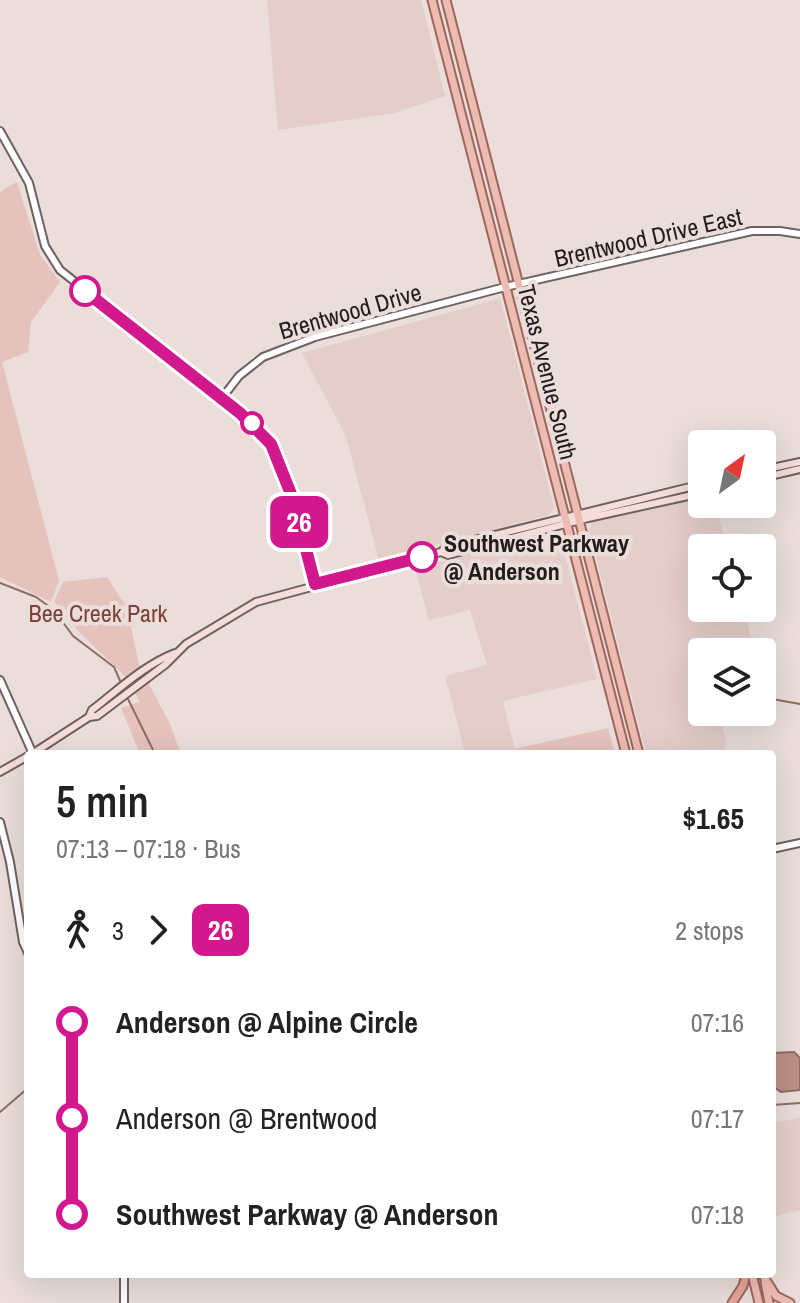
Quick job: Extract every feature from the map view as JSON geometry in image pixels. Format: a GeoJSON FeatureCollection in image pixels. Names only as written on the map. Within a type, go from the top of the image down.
{"type":"FeatureCollection","features":[{"type":"Feature","properties":{"kind":"highway"},"geometry":{"type":"LineString","coordinates":[[732,1303],[745,1278]]}},
{"type":"Feature","properties":{"kind":"main road","name":"Texas Avenue South"},"geometry":{"type":"LineString","coordinates":[[432,0],[625,750]]}},
{"type":"Feature","properties":{"kind":"main road","name":"Texas Avenue South"},"geometry":{"type":"LineString","coordinates":[[446,0],[638,750]]}},
{"type":"Feature","properties":{"kind":"main road"},"geometry":{"type":"LineString","coordinates":[[776,467],[800,462]]}},
{"type":"Feature","properties":{"kind":"main road"},"geometry":{"type":"LineString","coordinates":[[776,472],[800,469]]}},
{"type":"Feature","properties":{"kind":"main road"},"geometry":{"type":"LineString","coordinates":[[39,750],[89,717],[97,716],[214,625],[256,602],[441,552],[448,555],[688,488]]}},
{"type":"Feature","properties":{"kind":"main road"},"geometry":{"type":"LineString","coordinates":[[659,502],[661,497],[674,491]]}},
{"type":"Feature","properties":{"kind":"main road"},"geometry":{"type":"LineString","coordinates":[[578,517],[688,496]]}},
{"type":"Feature","properties":{"kind":"main road"},"geometry":{"type":"LineString","coordinates":[[601,656],[613,653]]}},
{"type":"Feature","properties":{"kind":"main road"},"geometry":{"type":"LineString","coordinates":[[0,772],[24,759]]}},
{"type":"Feature","properties":{"kind":"main road"},"geometry":{"type":"LineString","coordinates":[[753,1278],[759,1303]]}},
{"type":"Feature","properties":{"kind":"main road"},"geometry":{"type":"LineString","coordinates":[[764,1278],[769,1303]]}},
{"type":"Feature","properties":{"kind":"main road"},"geometry":{"type":"LineString","coordinates":[[765,1278],[776,1296],[790,1303]]}},
{"type":"Feature","properties":{"kind":"street"},"geometry":{"type":"LineString","coordinates":[[0,131],[29,183],[45,246],[60,270],[261,432],[278,457],[293,499],[315,584]]}},
{"type":"Feature","properties":{"kind":"street","name":"Brentwood Drive East"},"geometry":{"type":"LineString","coordinates":[[505,287],[752,231],[800,234]]}},
{"type":"Feature","properties":{"kind":"street","name":"Brentwood Drive"},"geometry":{"type":"LineString","coordinates":[[222,398],[249,367],[280,349],[505,287]]}},
{"type":"Feature","properties":{"kind":"street"},"geometry":{"type":"LineString","coordinates":[[0,680],[29,750]]}},
{"type":"Feature","properties":{"kind":"street"},"geometry":{"type":"LineString","coordinates":[[0,822],[24,944]]}},
{"type":"Feature","properties":{"kind":"street"},"geometry":{"type":"LineString","coordinates":[[776,848],[800,843]]}},
{"type":"Feature","properties":{"kind":"street"},"geometry":{"type":"LineString","coordinates":[[124,1278],[124,1303]]}},
{"type":"Feature","properties":{"kind":"shaded area"},"geometry":{"type":"Polygon","coordinates":[[[267,0],[421,0],[445,96],[395,113],[278,130],[267,0]]]}},
{"type":"Feature","properties":{"kind":"shaded area"},"geometry":{"type":"Polygon","coordinates":[[[498,299],[554,508],[549,515],[379,560],[346,436],[302,353],[498,299]]]}},
{"type":"Feature","properties":{"kind":"shaded area"},"geometry":{"type":"Polygon","coordinates":[[[688,498],[688,518],[719,518],[723,534],[688,534],[688,622],[747,622],[751,638],[688,638],[688,726],[722,726],[725,750],[645,750],[589,530],[592,522],[688,498]]]}},
{"type":"Feature","properties":{"kind":"shaded area"},"geometry":{"type":"Polygon","coordinates":[[[543,536],[562,543],[597,679],[503,701],[515,749],[464,750],[445,676],[487,665],[470,610],[429,620],[415,568],[543,536]]]}},
{"type":"Feature","properties":{"kind":"shaded area"},"geometry":{"type":"Polygon","coordinates":[[[794,1052],[800,1058],[800,1090],[781,1092],[776,1089],[776,1053],[794,1052]]]}},
{"type":"Feature","properties":{"kind":"shaded area"},"geometry":{"type":"Polygon","coordinates":[[[800,1118],[800,1210],[776,1216],[776,1122],[800,1118]]]}},
{"type":"Feature","properties":{"kind":"green space"},"geometry":{"type":"Polygon","coordinates":[[[17,182],[40,255],[60,282],[31,322],[28,352],[2,362],[59,581],[51,602],[0,577],[0,192],[17,182]]]}},
{"type":"Feature","properties":{"kind":"green space","name":"Bee Creek Park"},"geometry":{"type":"Polygon","coordinates":[[[107,577],[127,608],[139,665],[170,724],[180,750],[138,750],[121,708],[140,702],[124,675],[80,633],[54,601],[63,582],[107,577]]]}},
{"type":"Feature","properties":{"kind":"green space"},"geometry":{"type":"Polygon","coordinates":[[[608,728],[614,750],[511,750],[608,728]]]}},
{"type":"Feature","properties":{"kind":"waterway"},"geometry":{"type":"LineString","coordinates":[[0,583],[36,597],[54,610],[73,636],[114,667],[121,683]]}},
{"type":"Feature","properties":{"kind":"waterway"},"geometry":{"type":"LineString","coordinates":[[128,699],[153,750]]}},
{"type":"Feature","properties":{"kind":"waterway"},"geometry":{"type":"LineString","coordinates":[[776,700],[800,704]]}},
{"type":"Feature","properties":{"kind":"waterway"},"geometry":{"type":"LineString","coordinates":[[0,1112],[24,1091]]}},
{"type":"Feature","properties":{"kind":"waterway"},"geometry":{"type":"LineString","coordinates":[[776,1105],[800,1103]]}},
{"type":"Feature","properties":{"kind":"bus line","name":"26"},"geometry":{"type":"LineString","coordinates":[[85,291],[240,413],[271,444],[293,499],[315,584],[422,557]]}},
{"type":"Feature","properties":{"kind":"place","name":"Southwest Parkway @ Anderson"},"geometry":{"type":"Point","coordinates":[422,557]}}]}
